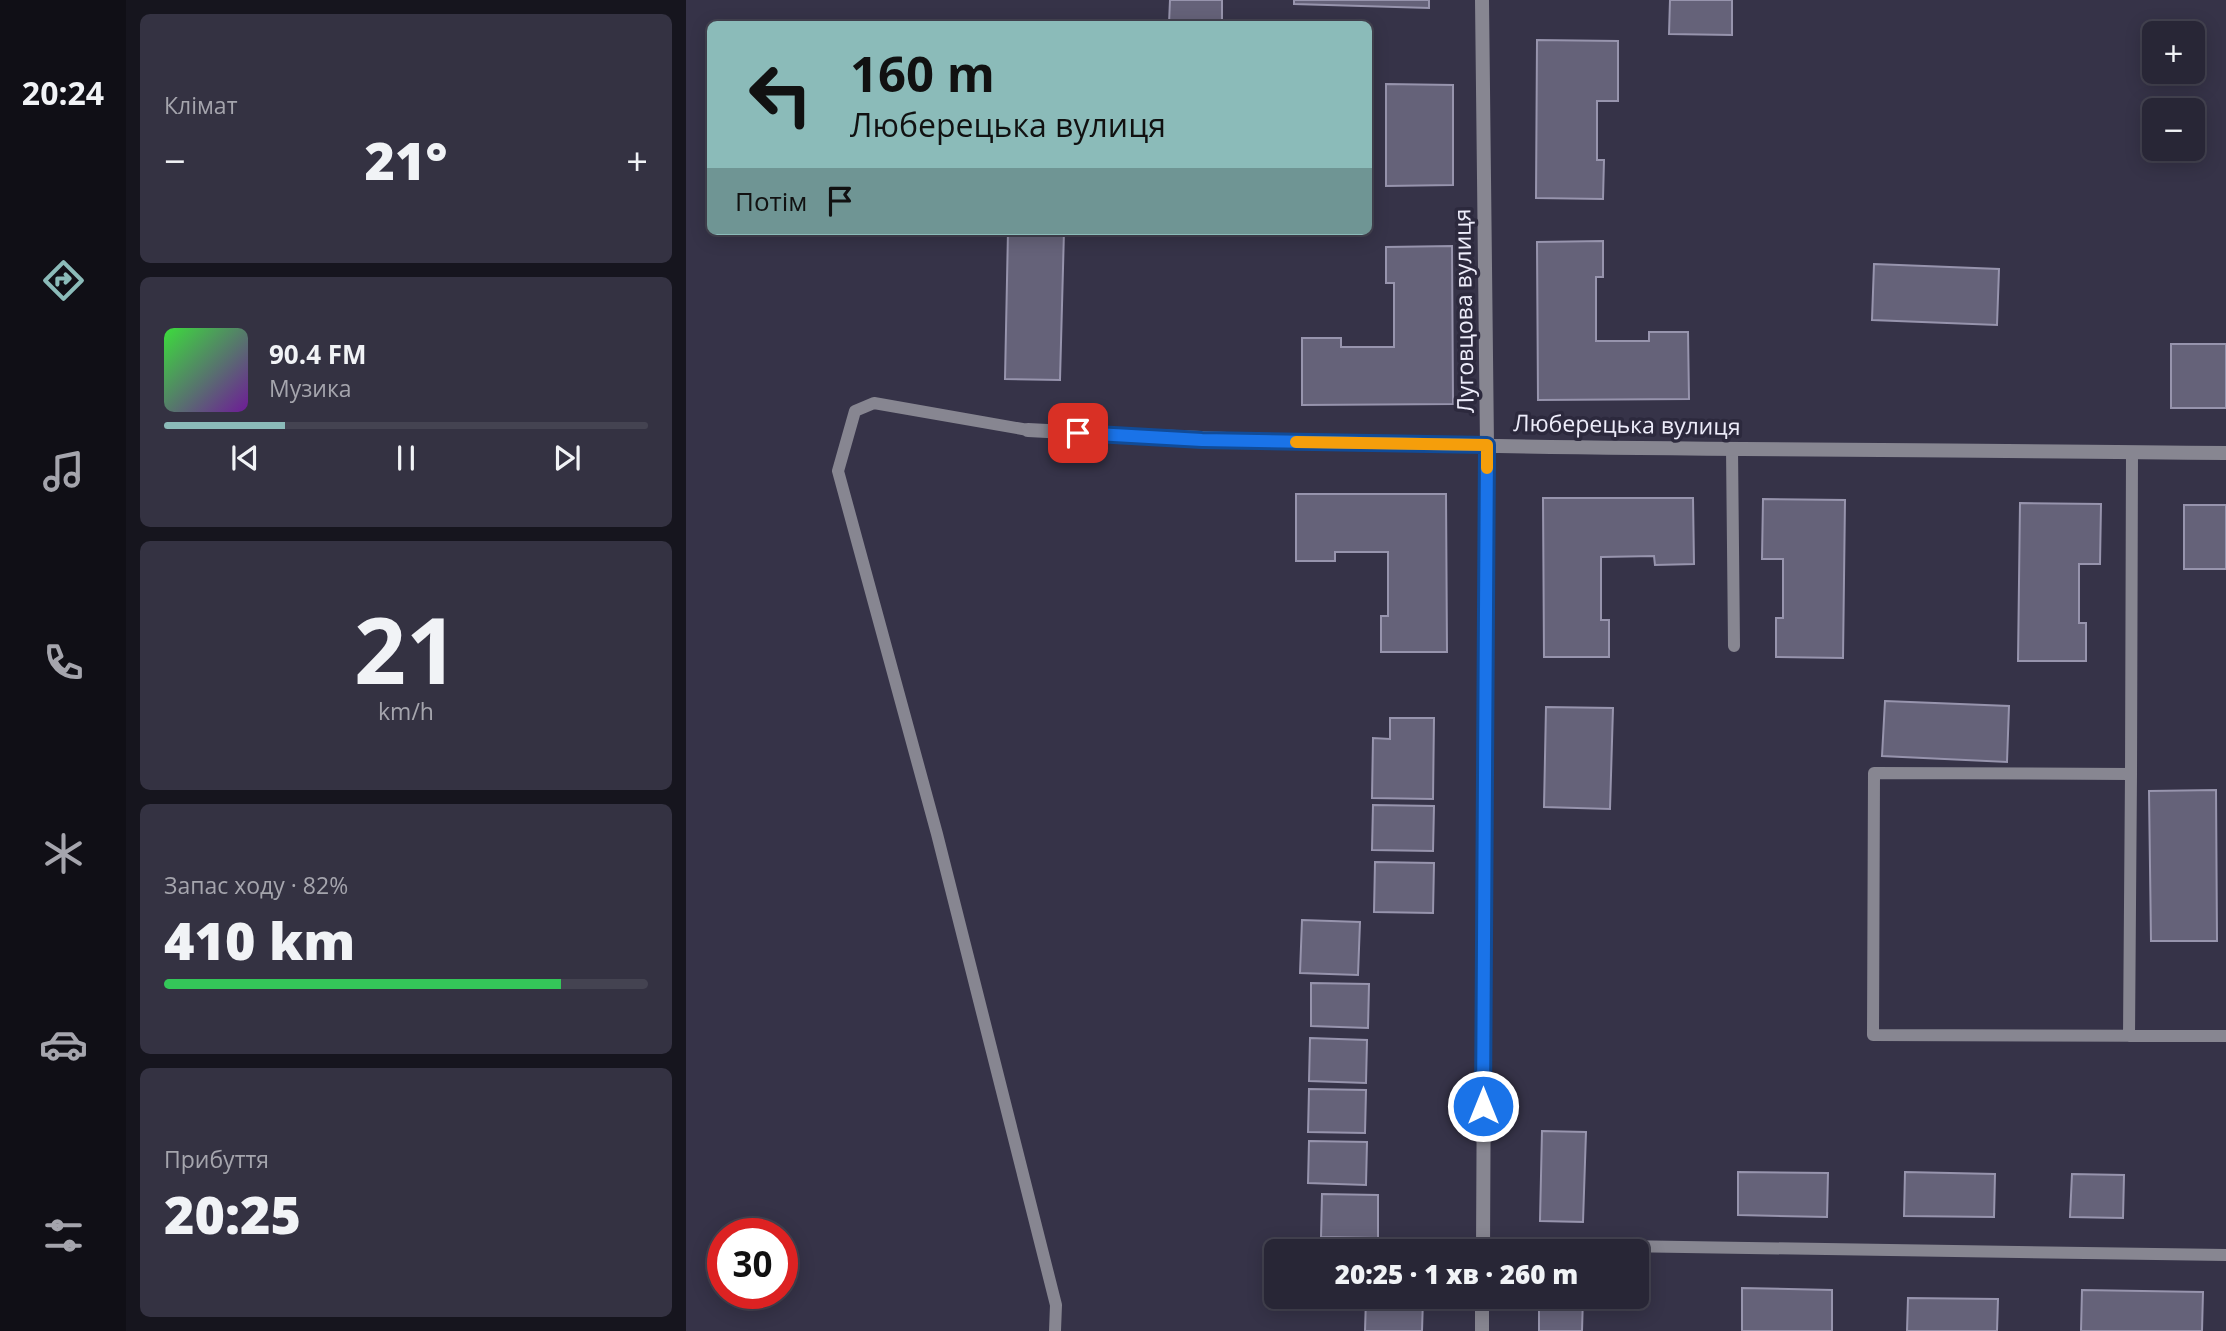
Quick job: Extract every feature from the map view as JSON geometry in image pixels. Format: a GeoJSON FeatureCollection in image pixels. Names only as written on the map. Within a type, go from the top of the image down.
{"type":"FeatureCollection","features":[{"type":"Feature","properties":{"kind":"street","name":"Луговцова вулиця"},"geometry":{"type":"LineString","coordinates":[[1482,0],[1487,445],[1483,1239]]}},
{"type":"Feature","properties":{"kind":"street","name":"Люберецька вулиця"},"geometry":{"type":"LineString","coordinates":[[1028,430],[1202,440],[1732,449],[2226,453]]}},
{"type":"Feature","properties":{"kind":"street"},"geometry":{"type":"LineString","coordinates":[[1482,1309],[1482,1331]]}},
{"type":"Feature","properties":{"kind":"lane"},"geometry":{"type":"LineString","coordinates":[[1028,430],[874,403],[855,411],[838,471],[937,834],[1053,1291],[1056,1305],[1055,1331]]}},
{"type":"Feature","properties":{"kind":"lane"},"geometry":{"type":"LineString","coordinates":[[1732,449],[1734,646]]}},
{"type":"Feature","properties":{"kind":"lane"},"geometry":{"type":"LineString","coordinates":[[2129,1036],[2132,452]]}},
{"type":"Feature","properties":{"kind":"lane"},"geometry":{"type":"LineString","coordinates":[[2131,774],[1874,773],[1873,1035],[2226,1036]]}},
{"type":"Feature","properties":{"kind":"lane"},"geometry":{"type":"LineString","coordinates":[[1649,1250],[2226,1255]]}},
{"type":"Feature","properties":{"kind":"building"},"geometry":{"type":"Polygon","coordinates":[[[1170,0],[1222,0],[1222,21],[1169,21],[1170,0]]]}},
{"type":"Feature","properties":{"kind":"building"},"geometry":{"type":"Polygon","coordinates":[[[1294,0],[1429,0],[1429,8],[1294,4],[1294,0]]]}},
{"type":"Feature","properties":{"kind":"building"},"geometry":{"type":"Polygon","coordinates":[[[1670,0],[1732,0],[1732,35],[1669,34],[1670,0]]]}},
{"type":"Feature","properties":{"kind":"building"},"geometry":{"type":"Polygon","coordinates":[[[1537,40],[1618,41],[1618,101],[1597,101],[1597,160],[1604,160],[1603,199],[1536,198],[1537,40]]]}},
{"type":"Feature","properties":{"kind":"building"},"geometry":{"type":"Polygon","coordinates":[[[1386,84],[1453,85],[1453,185],[1386,186],[1386,84]]]}},
{"type":"Feature","properties":{"kind":"building"},"geometry":{"type":"Polygon","coordinates":[[[1008,235],[1064,235],[1060,380],[1005,379],[1008,235]]]}},
{"type":"Feature","properties":{"kind":"building"},"geometry":{"type":"Polygon","coordinates":[[[1603,241],[1603,277],[1596,277],[1596,341],[1649,341],[1649,332],[1688,332],[1689,399],[1538,400],[1537,242],[1603,241]]]}},
{"type":"Feature","properties":{"kind":"building"},"geometry":{"type":"Polygon","coordinates":[[[1452,246],[1453,404],[1302,405],[1302,338],[1341,338],[1341,347],[1394,347],[1394,283],[1386,283],[1386,247],[1452,246]]]}},
{"type":"Feature","properties":{"kind":"building"},"geometry":{"type":"Polygon","coordinates":[[[1874,264],[1999,269],[1997,325],[1872,320],[1874,264]]]}},
{"type":"Feature","properties":{"kind":"building"},"geometry":{"type":"Polygon","coordinates":[[[2171,344],[2226,344],[2226,408],[2171,408],[2171,344]]]}},
{"type":"Feature","properties":{"kind":"building"},"geometry":{"type":"Polygon","coordinates":[[[1296,494],[1446,494],[1447,652],[1381,652],[1381,616],[1388,616],[1388,552],[1335,552],[1335,561],[1296,561],[1296,494]]]}},
{"type":"Feature","properties":{"kind":"building"},"geometry":{"type":"Polygon","coordinates":[[[1543,498],[1693,498],[1694,564],[1655,565],[1654,556],[1601,557],[1601,620],[1609,620],[1609,657],[1544,657],[1543,498]]]}},
{"type":"Feature","properties":{"kind":"building"},"geometry":{"type":"Polygon","coordinates":[[[1763,499],[1845,500],[1843,658],[1776,657],[1776,618],[1783,618],[1783,559],[1762,559],[1763,499]]]}},
{"type":"Feature","properties":{"kind":"building"},"geometry":{"type":"Polygon","coordinates":[[[2020,503],[2101,504],[2100,564],[2079,564],[2079,623],[2086,623],[2086,661],[2018,661],[2020,503]]]}},
{"type":"Feature","properties":{"kind":"building"},"geometry":{"type":"Polygon","coordinates":[[[2184,505],[2226,505],[2226,569],[2184,569],[2184,505]]]}},
{"type":"Feature","properties":{"kind":"building"},"geometry":{"type":"Polygon","coordinates":[[[1885,701],[2009,706],[2007,762],[1882,756],[1885,701]]]}},
{"type":"Feature","properties":{"kind":"building"},"geometry":{"type":"Polygon","coordinates":[[[1546,707],[1613,708],[1610,809],[1544,807],[1546,707]]]}},
{"type":"Feature","properties":{"kind":"building"},"geometry":{"type":"Polygon","coordinates":[[[1390,718],[1434,718],[1433,799],[1372,798],[1373,738],[1390,739],[1390,718]]]}},
{"type":"Feature","properties":{"kind":"building"},"geometry":{"type":"Polygon","coordinates":[[[2216,790],[2217,941],[2151,941],[2149,791],[2216,790]]]}},
{"type":"Feature","properties":{"kind":"building"},"geometry":{"type":"Polygon","coordinates":[[[1373,805],[1434,806],[1433,851],[1372,850],[1373,805]]]}},
{"type":"Feature","properties":{"kind":"building"},"geometry":{"type":"Polygon","coordinates":[[[1375,862],[1434,863],[1433,913],[1374,912],[1375,862]]]}},
{"type":"Feature","properties":{"kind":"building"},"geometry":{"type":"Polygon","coordinates":[[[1302,920],[1360,922],[1358,975],[1300,973],[1302,920]]]}},
{"type":"Feature","properties":{"kind":"building"},"geometry":{"type":"Polygon","coordinates":[[[1311,983],[1369,984],[1368,1028],[1311,1026],[1311,983]]]}},
{"type":"Feature","properties":{"kind":"building"},"geometry":{"type":"Polygon","coordinates":[[[1310,1038],[1367,1040],[1366,1083],[1309,1081],[1310,1038]]]}},
{"type":"Feature","properties":{"kind":"building"},"geometry":{"type":"Polygon","coordinates":[[[1309,1089],[1366,1090],[1365,1133],[1308,1132],[1309,1089]]]}},
{"type":"Feature","properties":{"kind":"building"},"geometry":{"type":"Polygon","coordinates":[[[1542,1131],[1586,1132],[1583,1222],[1540,1221],[1542,1131]]]}},
{"type":"Feature","properties":{"kind":"building"},"geometry":{"type":"Polygon","coordinates":[[[1309,1141],[1367,1142],[1366,1185],[1308,1183],[1309,1141]]]}},
{"type":"Feature","properties":{"kind":"building"},"geometry":{"type":"Polygon","coordinates":[[[1738,1172],[1828,1173],[1827,1217],[1738,1215],[1738,1172]]]}},
{"type":"Feature","properties":{"kind":"building"},"geometry":{"type":"Polygon","coordinates":[[[1905,1172],[1995,1174],[1994,1217],[1904,1216],[1905,1172]]]}},
{"type":"Feature","properties":{"kind":"building"},"geometry":{"type":"Polygon","coordinates":[[[2072,1174],[2124,1175],[2123,1218],[2070,1217],[2072,1174]]]}},
{"type":"Feature","properties":{"kind":"building"},"geometry":{"type":"Polygon","coordinates":[[[1322,1194],[1378,1195],[1378,1238],[1321,1237],[1322,1194]]]}},
{"type":"Feature","properties":{"kind":"building"},"geometry":{"type":"Polygon","coordinates":[[[1742,1288],[1832,1290],[1832,1331],[1742,1331],[1742,1288]]]}},
{"type":"Feature","properties":{"kind":"building"},"geometry":{"type":"Polygon","coordinates":[[[2082,1290],[2203,1292],[2202,1331],[2081,1331],[2082,1290]]]}},
{"type":"Feature","properties":{"kind":"building"},"geometry":{"type":"Polygon","coordinates":[[[1908,1298],[1998,1299],[1997,1331],[1907,1331],[1908,1298]]]}},
{"type":"Feature","properties":{"kind":"building"},"geometry":{"type":"Polygon","coordinates":[[[1366,1309],[1423,1309],[1422,1331],[1365,1331],[1366,1309]]]}},
{"type":"Feature","properties":{"kind":"building"},"geometry":{"type":"Polygon","coordinates":[[[1539,1309],[1583,1309],[1582,1331],[1539,1331],[1539,1309]]]}},
{"type":"Feature","properties":{"kind":"slow traffic"},"geometry":{"type":"LineString","coordinates":[[1296,442],[1487,445],[1487,468]]}},
{"type":"Feature","properties":{"kind":"route"},"geometry":{"type":"LineString","coordinates":[[1078,433],[1202,440],[1487,445],[1483,1106]]}}]}
